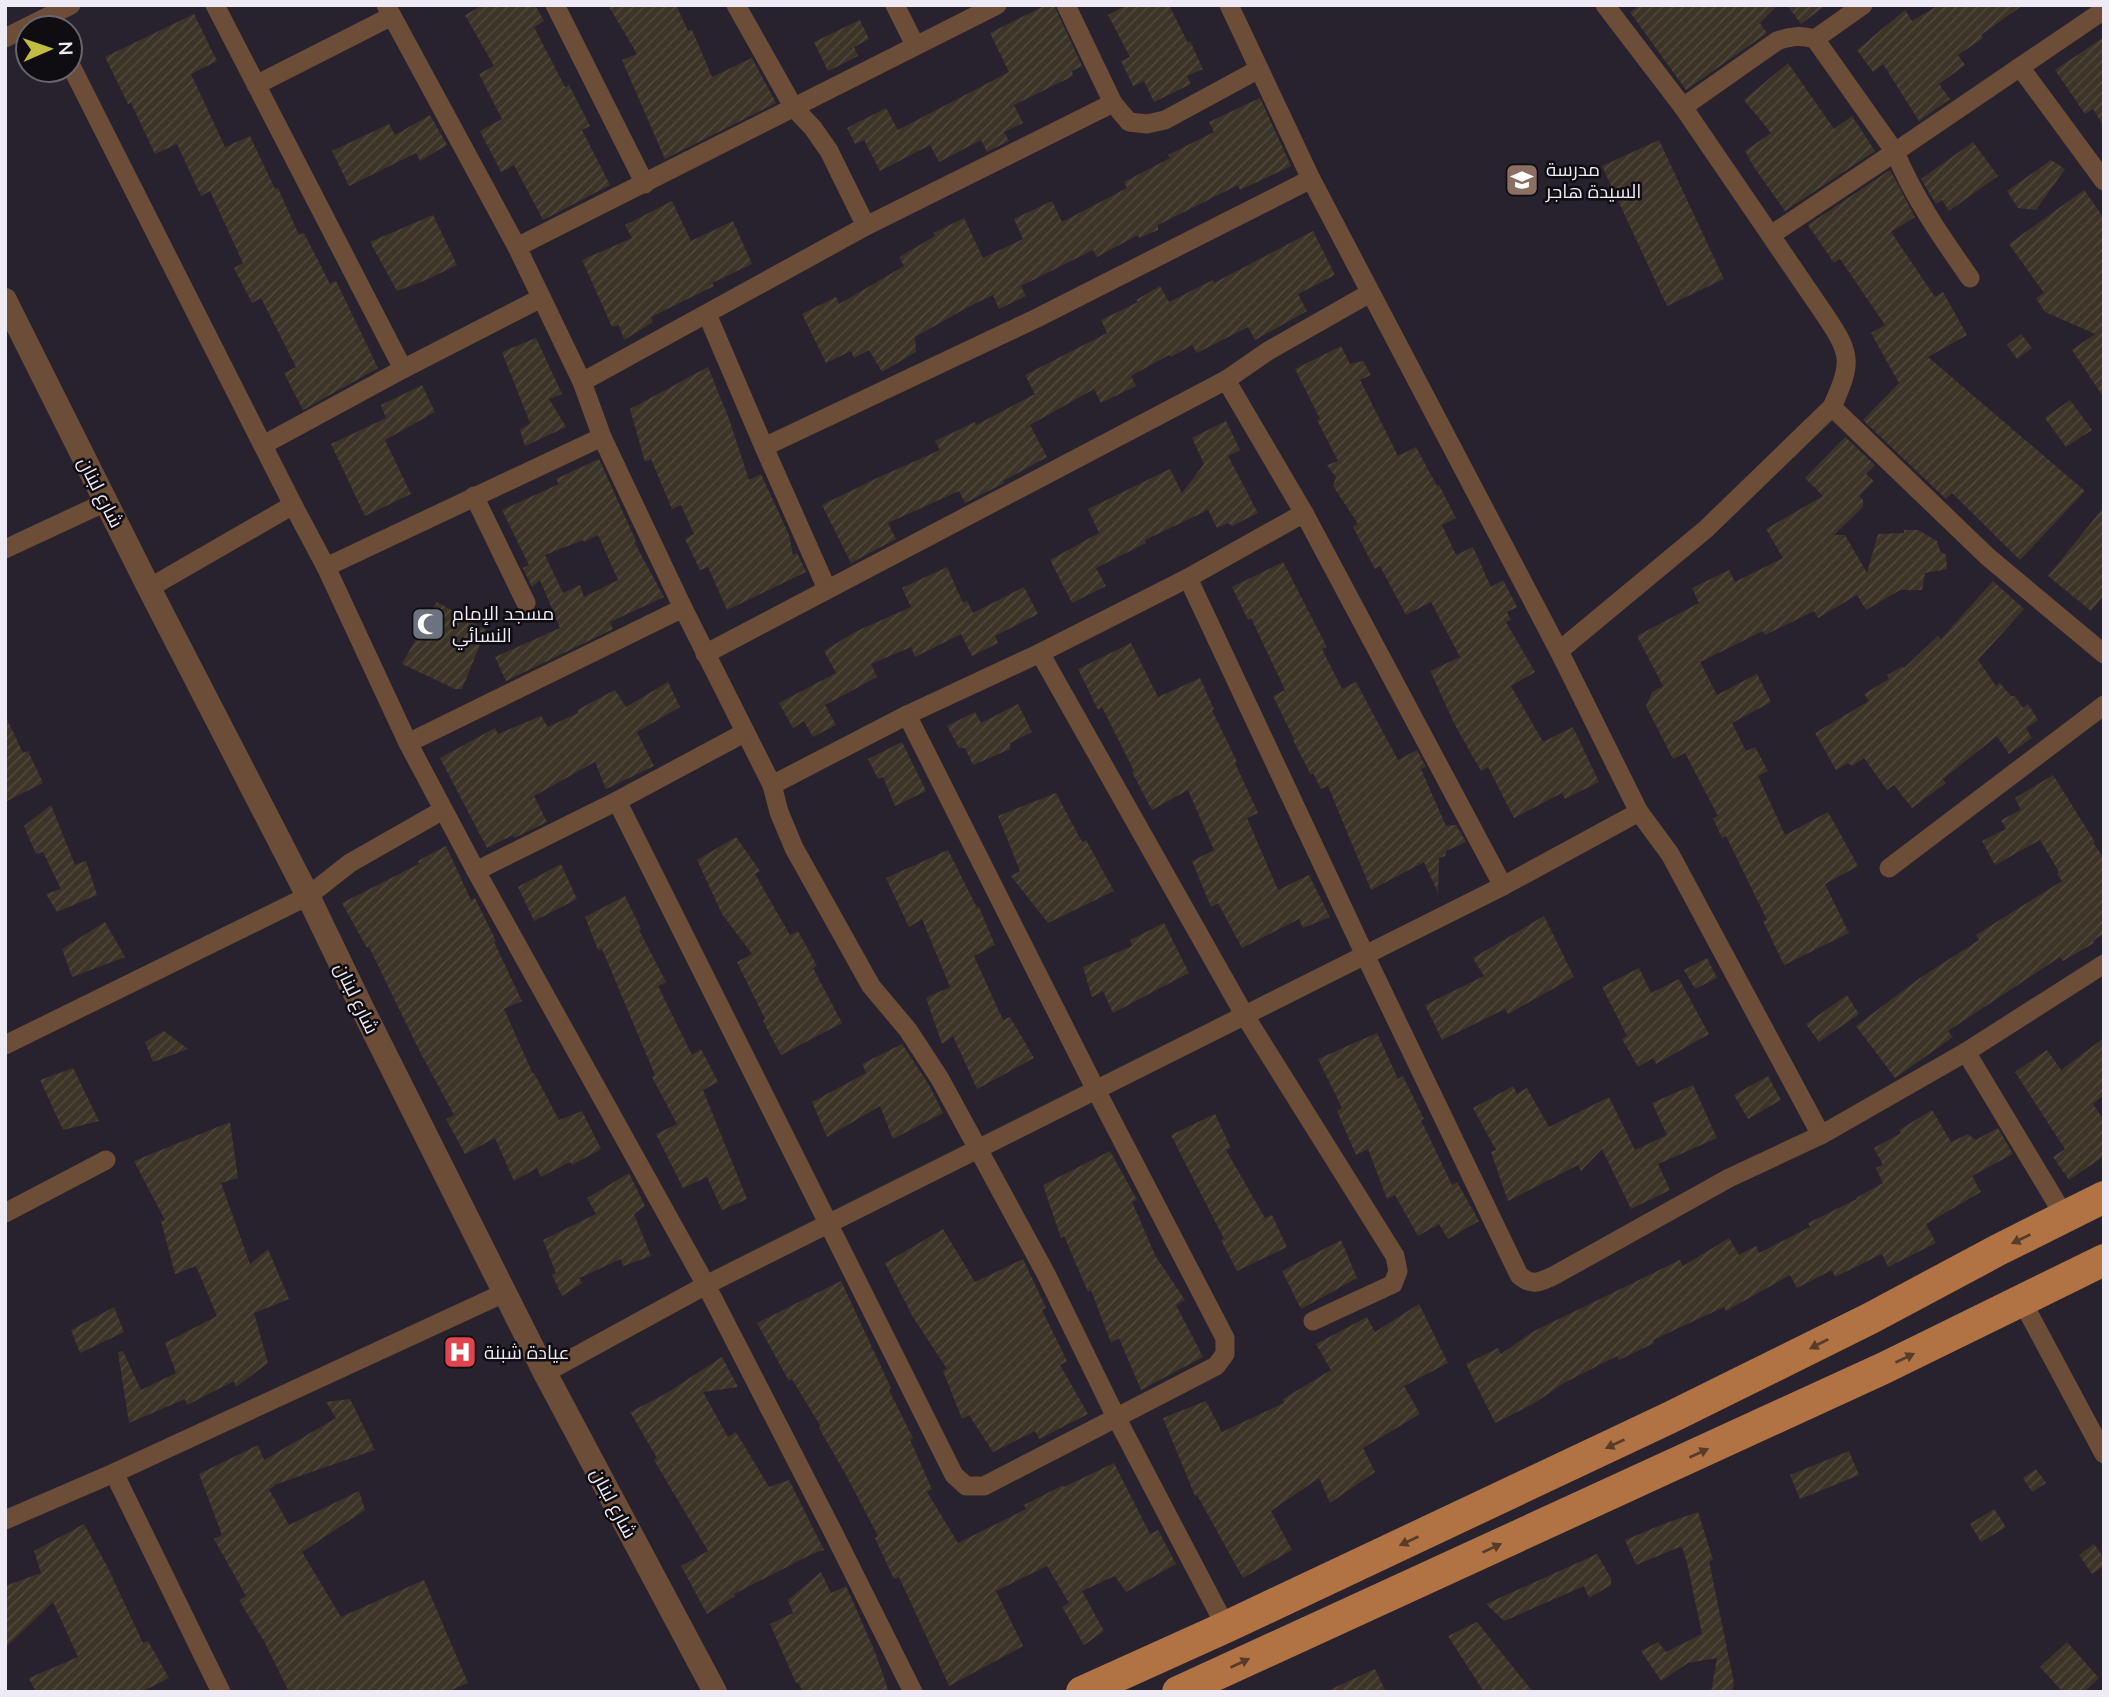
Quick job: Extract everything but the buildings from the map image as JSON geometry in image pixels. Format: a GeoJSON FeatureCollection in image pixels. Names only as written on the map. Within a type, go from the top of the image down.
{"type":"FeatureCollection","features":[{"type":"Feature","properties":{"kind":"main road"},"geometry":{"type":"LineString","coordinates":[[1082,1692],[1669,1418],[2104,1198]]}},
{"type":"Feature","properties":{"kind":"main road"},"geometry":{"type":"LineString","coordinates":[[1178,1692],[1884,1368],[2104,1260]]}},
{"type":"Feature","properties":{"kind":"street"},"geometry":{"type":"LineString","coordinates":[[52,14],[71,5]]}},
{"type":"Feature","properties":{"kind":"street"},"geometry":{"type":"LineString","coordinates":[[215,5],[403,369]]}},
{"type":"Feature","properties":{"kind":"street"},"geometry":{"type":"LineString","coordinates":[[555,5],[645,184]]}},
{"type":"Feature","properties":{"kind":"street"},"geometry":{"type":"LineString","coordinates":[[736,5],[794,108],[813,128],[829,151],[866,226]]}},
{"type":"Feature","properties":{"kind":"street"},"geometry":{"type":"LineString","coordinates":[[895,5],[915,45]]}},
{"type":"Feature","properties":{"kind":"street"},"geometry":{"type":"LineString","coordinates":[[517,247],[997,5]]}},
{"type":"Feature","properties":{"kind":"street"},"geometry":{"type":"LineString","coordinates":[[1066,5],[1113,103],[1129,122],[1147,124],[1164,120],[1259,69]]}},
{"type":"Feature","properties":{"kind":"street"},"geometry":{"type":"LineString","coordinates":[[1229,5],[1311,179],[1559,651],[1639,812],[1670,854],[1821,1135]]}},
{"type":"Feature","properties":{"kind":"street"},"geometry":{"type":"LineString","coordinates":[[1559,651],[1706,529],[1832,407],[1847,363],[1843,341],[1683,107],[1605,5]]}},
{"type":"Feature","properties":{"kind":"street"},"geometry":{"type":"LineString","coordinates":[[1815,39],[1863,5]]}},
{"type":"Feature","properties":{"kind":"street"},"geometry":{"type":"LineString","coordinates":[[1771,235],[2104,10]]}},
{"type":"Feature","properties":{"kind":"street"},"geometry":{"type":"LineString","coordinates":[[256,85],[389,11],[517,247],[582,382],[602,437],[682,608],[772,785],[779,812],[794,848],[871,986],[908,1030],[940,1079],[1046,1274],[1116,1417],[1226,1627]]}},
{"type":"Feature","properties":{"kind":"street"},"geometry":{"type":"LineString","coordinates":[[1683,107],[1777,41],[1790,36],[1815,39],[1895,152],[1937,231],[1970,278]]}},
{"type":"Feature","properties":{"kind":"street"},"geometry":{"type":"LineString","coordinates":[[2020,67],[2104,181]]}},
{"type":"Feature","properties":{"kind":"street"},"geometry":{"type":"LineString","coordinates":[[80,84],[326,567],[408,743],[706,1285],[913,1692]]}},
{"type":"Feature","properties":{"kind":"street"},"geometry":{"type":"LineString","coordinates":[[582,382],[866,226],[1113,103]]}},
{"type":"Feature","properties":{"kind":"street"},"geometry":{"type":"LineString","coordinates":[[764,447],[1037,318],[1311,179]]}},
{"type":"Feature","properties":{"kind":"street"},"geometry":{"type":"LineString","coordinates":[[705,654],[1226,380],[1268,351],[1370,293]]}},
{"type":"Feature","properties":{"kind":"street"},"geometry":{"type":"LineString","coordinates":[[262,445],[541,298]]}},
{"type":"Feature","properties":{"kind":"street","name":"شارع لبنان"},"geometry":{"type":"LineString","coordinates":[[5,300],[308,897],[504,1293],[715,1692]]}},
{"type":"Feature","properties":{"kind":"street"},"geometry":{"type":"LineString","coordinates":[[707,314],[827,589]]}},
{"type":"Feature","properties":{"kind":"street"},"geometry":{"type":"LineString","coordinates":[[1226,380],[1304,513],[1503,886]]}},
{"type":"Feature","properties":{"kind":"street"},"geometry":{"type":"LineString","coordinates":[[1832,407],[1988,557],[2104,654]]}},
{"type":"Feature","properties":{"kind":"street"},"geometry":{"type":"LineString","coordinates":[[326,567],[602,437]]}},
{"type":"Feature","properties":{"kind":"street"},"geometry":{"type":"LineString","coordinates":[[474,496],[526,603]]}},
{"type":"Feature","properties":{"kind":"street"},"geometry":{"type":"LineString","coordinates":[[5,549],[106,502]]}},
{"type":"Feature","properties":{"kind":"street"},"geometry":{"type":"LineString","coordinates":[[149,588],[293,505]]}},
{"type":"Feature","properties":{"kind":"street"},"geometry":{"type":"LineString","coordinates":[[772,785],[907,715],[1041,653],[1188,578],[1304,513]]}},
{"type":"Feature","properties":{"kind":"street"},"geometry":{"type":"LineString","coordinates":[[1188,578],[1518,1275],[1526,1282],[1536,1284],[1555,1275],[1729,1178],[1821,1135],[1966,1052],[2104,964]]}},
{"type":"Feature","properties":{"kind":"street"},"geometry":{"type":"LineString","coordinates":[[408,743],[541,680],[682,608]]}},
{"type":"Feature","properties":{"kind":"street"},"geometry":{"type":"LineString","coordinates":[[1041,653],[1245,1016],[1395,1256],[1398,1271],[1393,1284],[1313,1321]]}},
{"type":"Feature","properties":{"kind":"street"},"geometry":{"type":"LineString","coordinates":[[1889,868],[2104,705]]}},
{"type":"Feature","properties":{"kind":"street"},"geometry":{"type":"LineString","coordinates":[[617,801],[954,1475],[966,1486],[984,1486],[1216,1366],[1225,1354],[1225,1338],[1096,1090],[907,715]]}},
{"type":"Feature","properties":{"kind":"street"},"geometry":{"type":"LineString","coordinates":[[476,871],[617,801],[744,733]]}},
{"type":"Feature","properties":{"kind":"street"},"geometry":{"type":"LineString","coordinates":[[5,1045],[308,897],[350,863],[443,810]]}},
{"type":"Feature","properties":{"kind":"street"},"geometry":{"type":"LineString","coordinates":[[545,1373],[706,1285],[1503,886],[1639,812]]}},
{"type":"Feature","properties":{"kind":"street"},"geometry":{"type":"LineString","coordinates":[[1966,1052],[2065,1217]]}},
{"type":"Feature","properties":{"kind":"street"},"geometry":{"type":"LineString","coordinates":[[5,1213],[106,1160]]}},
{"type":"Feature","properties":{"kind":"street"},"geometry":{"type":"LineString","coordinates":[[5,1520],[114,1473],[504,1293]]}},
{"type":"Feature","properties":{"kind":"street"},"geometry":{"type":"LineString","coordinates":[[2022,1301],[2104,1454]]}},
{"type":"Feature","properties":{"kind":"street"},"geometry":{"type":"LineString","coordinates":[[114,1473],[221,1692]]}},
{"type":"Feature","properties":{"kind":"place","name":"مدرسة السيدة هاجر"},"geometry":{"type":"Point","coordinates":[1522,180]}},
{"type":"Feature","properties":{"kind":"place","name":"مسجد الإمام النسائي"},"geometry":{"type":"Point","coordinates":[428,624]}},
{"type":"Feature","properties":{"kind":"place","name":"عيادة شبنة"},"geometry":{"type":"Point","coordinates":[460,1352]}}]}
